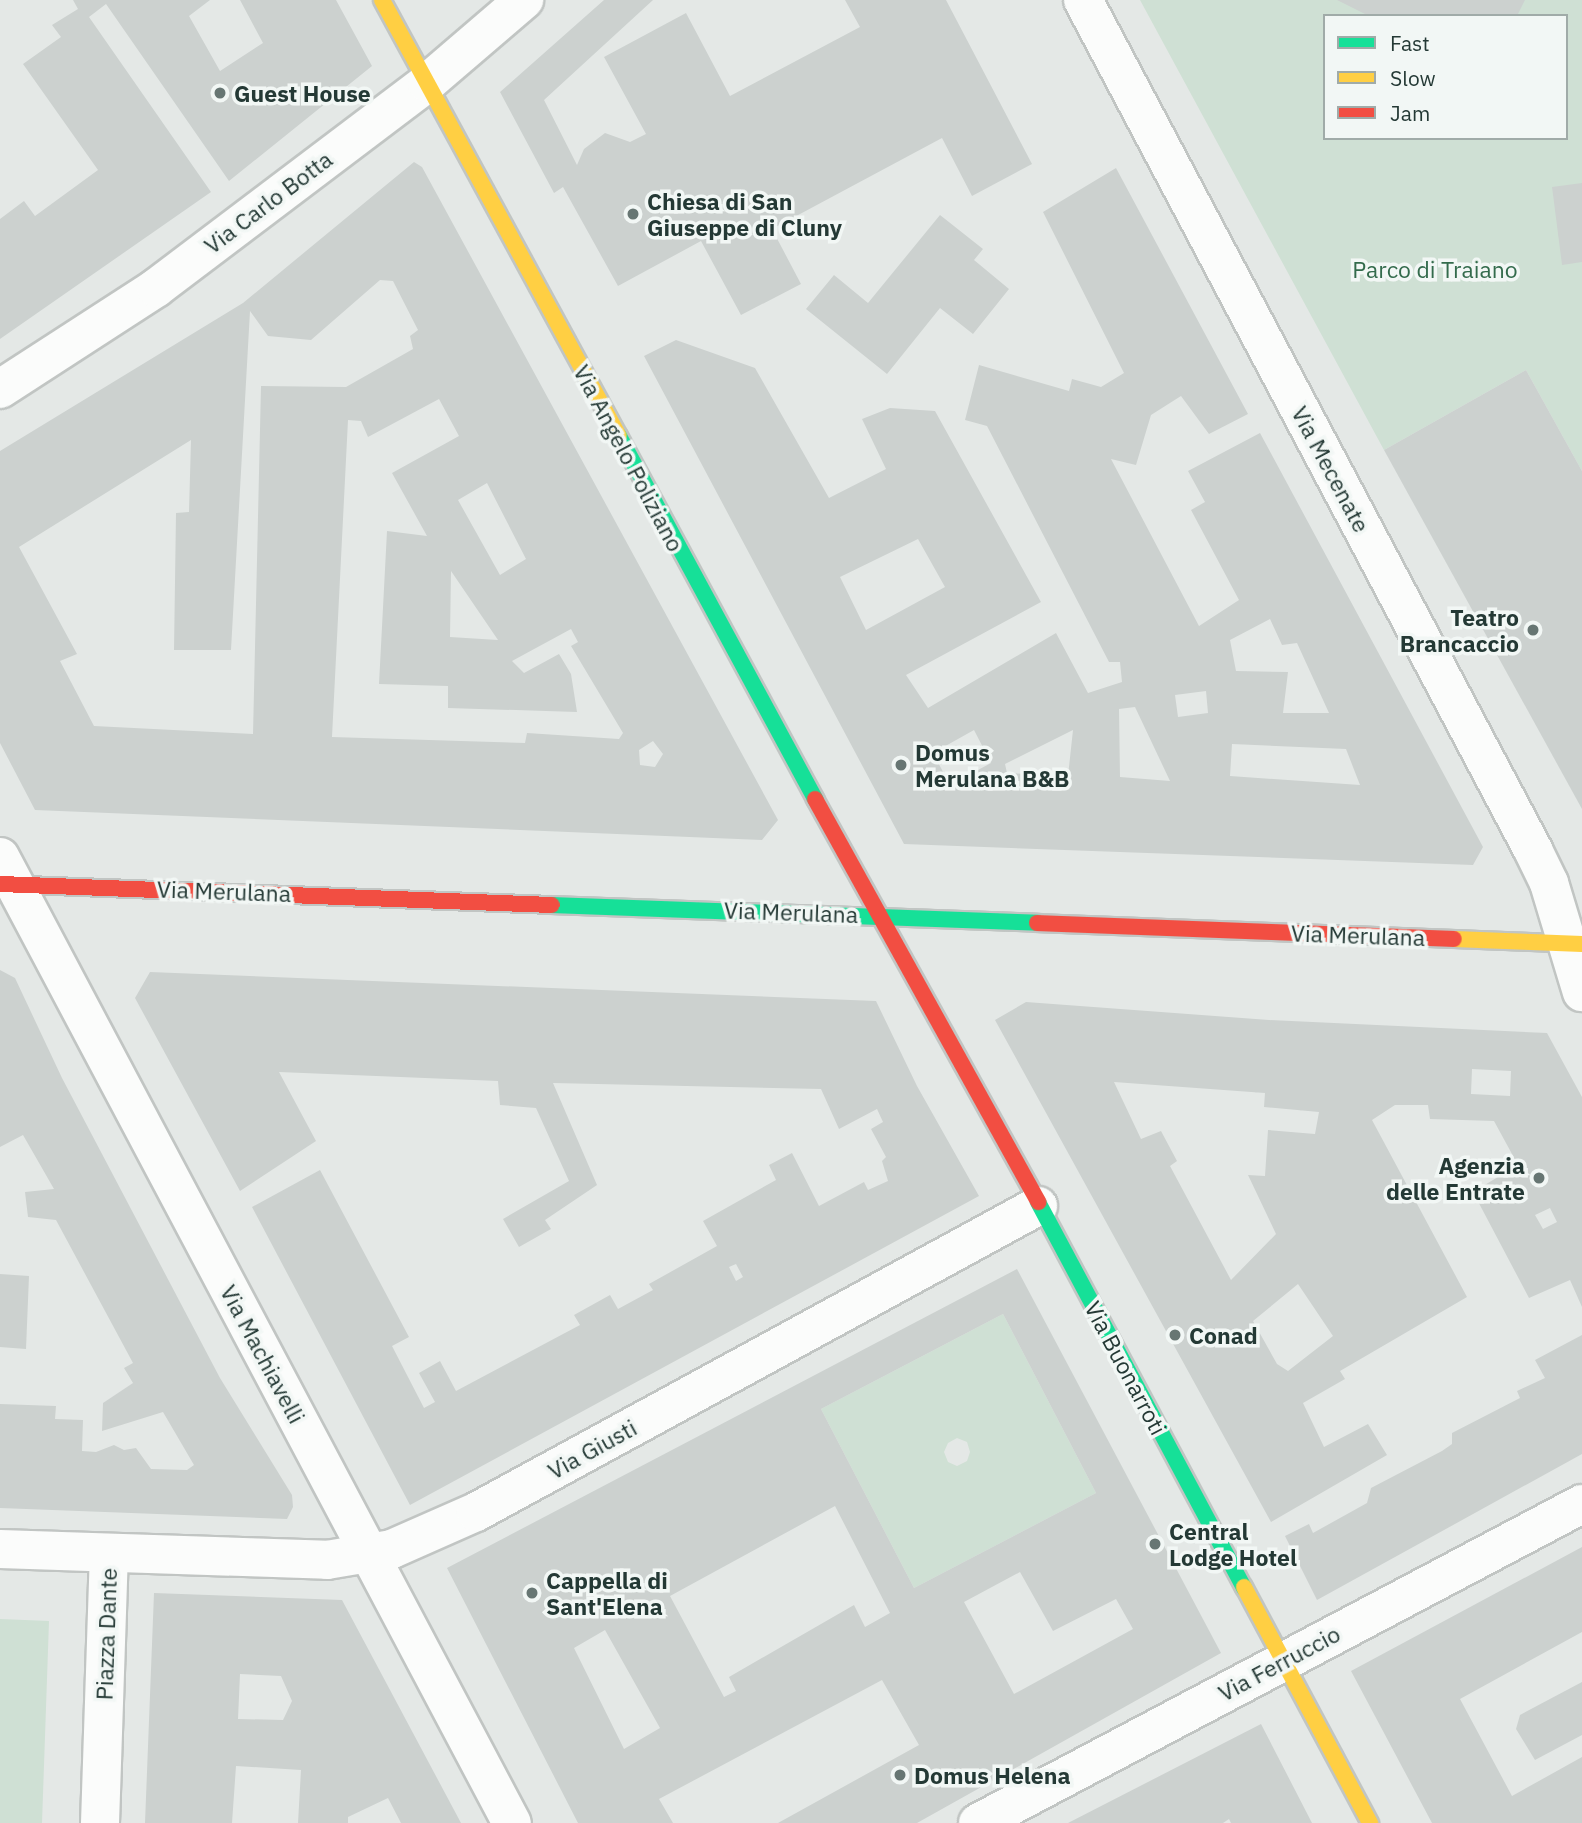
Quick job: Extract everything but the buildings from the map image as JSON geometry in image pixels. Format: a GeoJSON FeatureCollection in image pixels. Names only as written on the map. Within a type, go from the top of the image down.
{"type":"FeatureCollection","features":[{"type":"Feature","properties":{"kind":"street","name":"Via Angelo Poliziano"},"geometry":{"type":"LineString","coordinates":[[382,0],[878,915]]}},
{"type":"Feature","properties":{"kind":"street","name":"Via Carlo Botta"},"geometry":{"type":"LineString","coordinates":[[0,389],[156,288],[427,83],[524,0]]}},
{"type":"Feature","properties":{"kind":"street","name":"Via Mecenate"},"geometry":{"type":"LineString","coordinates":[[1083,0],[1533,850],[1574,943],[1582,992]]}},
{"type":"Feature","properties":{"kind":"street","name":"Via Merulana"},"geometry":{"type":"LineString","coordinates":[[5,875],[878,915],[1574,943]]}},
{"type":"Feature","properties":{"kind":"street","name":"Via Machiavelli"},"geometry":{"type":"LineString","coordinates":[[5,875],[512,1823]]}},
{"type":"Feature","properties":{"kind":"street","name":"Via Buonarroti"},"geometry":{"type":"LineString","coordinates":[[878,915],[932,1003],[1038,1206],[1370,1823]]}},
{"type":"Feature","properties":{"kind":"street","name":"Via Giusti"},"geometry":{"type":"LineString","coordinates":[[109,1553],[327,1560],[370,1554],[476,1512],[1038,1206]]}},
{"type":"Feature","properties":{"kind":"street","name":"Via Ferruccio"},"geometry":{"type":"LineString","coordinates":[[978,1823],[1582,1504]]}},
{"type":"Feature","properties":{"kind":"street","name":"Piazza Dante"},"geometry":{"type":"LineString","coordinates":[[0,1549],[109,1553],[100,1823]]}},
{"type":"Feature","properties":{"kind":"green space","name":"Parco di Traiano"},"geometry":{"type":"Polygon","coordinates":[[[1140,0],[1582,0],[1582,471],[1526,370],[1384,450],[1140,0]]]}},
{"type":"Feature","properties":{"kind":"green space"},"geometry":{"type":"Polygon","coordinates":[[[1003,1314],[1096,1493],[914,1588],[821,1409],[1003,1314]],[[957,1438],[948,1443],[944,1452],[948,1462],[957,1466],[967,1461],[970,1452],[967,1442],[957,1438]]]}},
{"type":"Feature","properties":{"kind":"green space"},"geometry":{"type":"Polygon","coordinates":[[[0,1619],[49,1621],[42,1823],[0,1823],[0,1619]]]}},
{"type":"Feature","properties":{"kind":"traffic: fast"},"geometry":{"type":"LineString","coordinates":[[619,436],[815,799]]}},
{"type":"Feature","properties":{"kind":"traffic: fast"},"geometry":{"type":"LineString","coordinates":[[552,905],[1037,923]]}},
{"type":"Feature","properties":{"kind":"traffic: fast"},"geometry":{"type":"LineString","coordinates":[[1038,1202],[1244,1587]]}},
{"type":"Feature","properties":{"kind":"traffic: slow"},"geometry":{"type":"LineString","coordinates":[[382,0],[619,436]]}},
{"type":"Feature","properties":{"kind":"traffic: slow"},"geometry":{"type":"LineString","coordinates":[[1454,939],[1582,944]]}},
{"type":"Feature","properties":{"kind":"traffic: slow"},"geometry":{"type":"LineString","coordinates":[[1244,1587],[1370,1823]]}},
{"type":"Feature","properties":{"kind":"traffic: jam"},"geometry":{"type":"LineString","coordinates":[[815,799],[1038,1202]]}},
{"type":"Feature","properties":{"kind":"traffic: jam"},"geometry":{"type":"LineString","coordinates":[[0,884],[552,905]]}},
{"type":"Feature","properties":{"kind":"traffic: jam"},"geometry":{"type":"LineString","coordinates":[[1037,923],[1454,939]]}},
{"type":"Feature","properties":{"kind":"place","name":"Guest House"},"geometry":{"type":"Point","coordinates":[220,93]}},
{"type":"Feature","properties":{"kind":"place","name":"Chiesa di San Giuseppe di Cluny"},"geometry":{"type":"Point","coordinates":[633,214]}},
{"type":"Feature","properties":{"kind":"place","name":"Teatro Brancaccio"},"geometry":{"type":"Point","coordinates":[1533,630]}},
{"type":"Feature","properties":{"kind":"place","name":"Domus Merulana B&B"},"geometry":{"type":"Point","coordinates":[901,765]}},
{"type":"Feature","properties":{"kind":"place","name":"Agenzia delle Entrate"},"geometry":{"type":"Point","coordinates":[1539,1178]}},
{"type":"Feature","properties":{"kind":"place","name":"Conad"},"geometry":{"type":"Point","coordinates":[1175,1335]}},
{"type":"Feature","properties":{"kind":"place","name":"Central Lodge Hotel"},"geometry":{"type":"Point","coordinates":[1155,1544]}},
{"type":"Feature","properties":{"kind":"place","name":"Cappella di Sant'Elena"},"geometry":{"type":"Point","coordinates":[532,1593]}},
{"type":"Feature","properties":{"kind":"place","name":"Domus Helena"},"geometry":{"type":"Point","coordinates":[900,1775]}}]}
